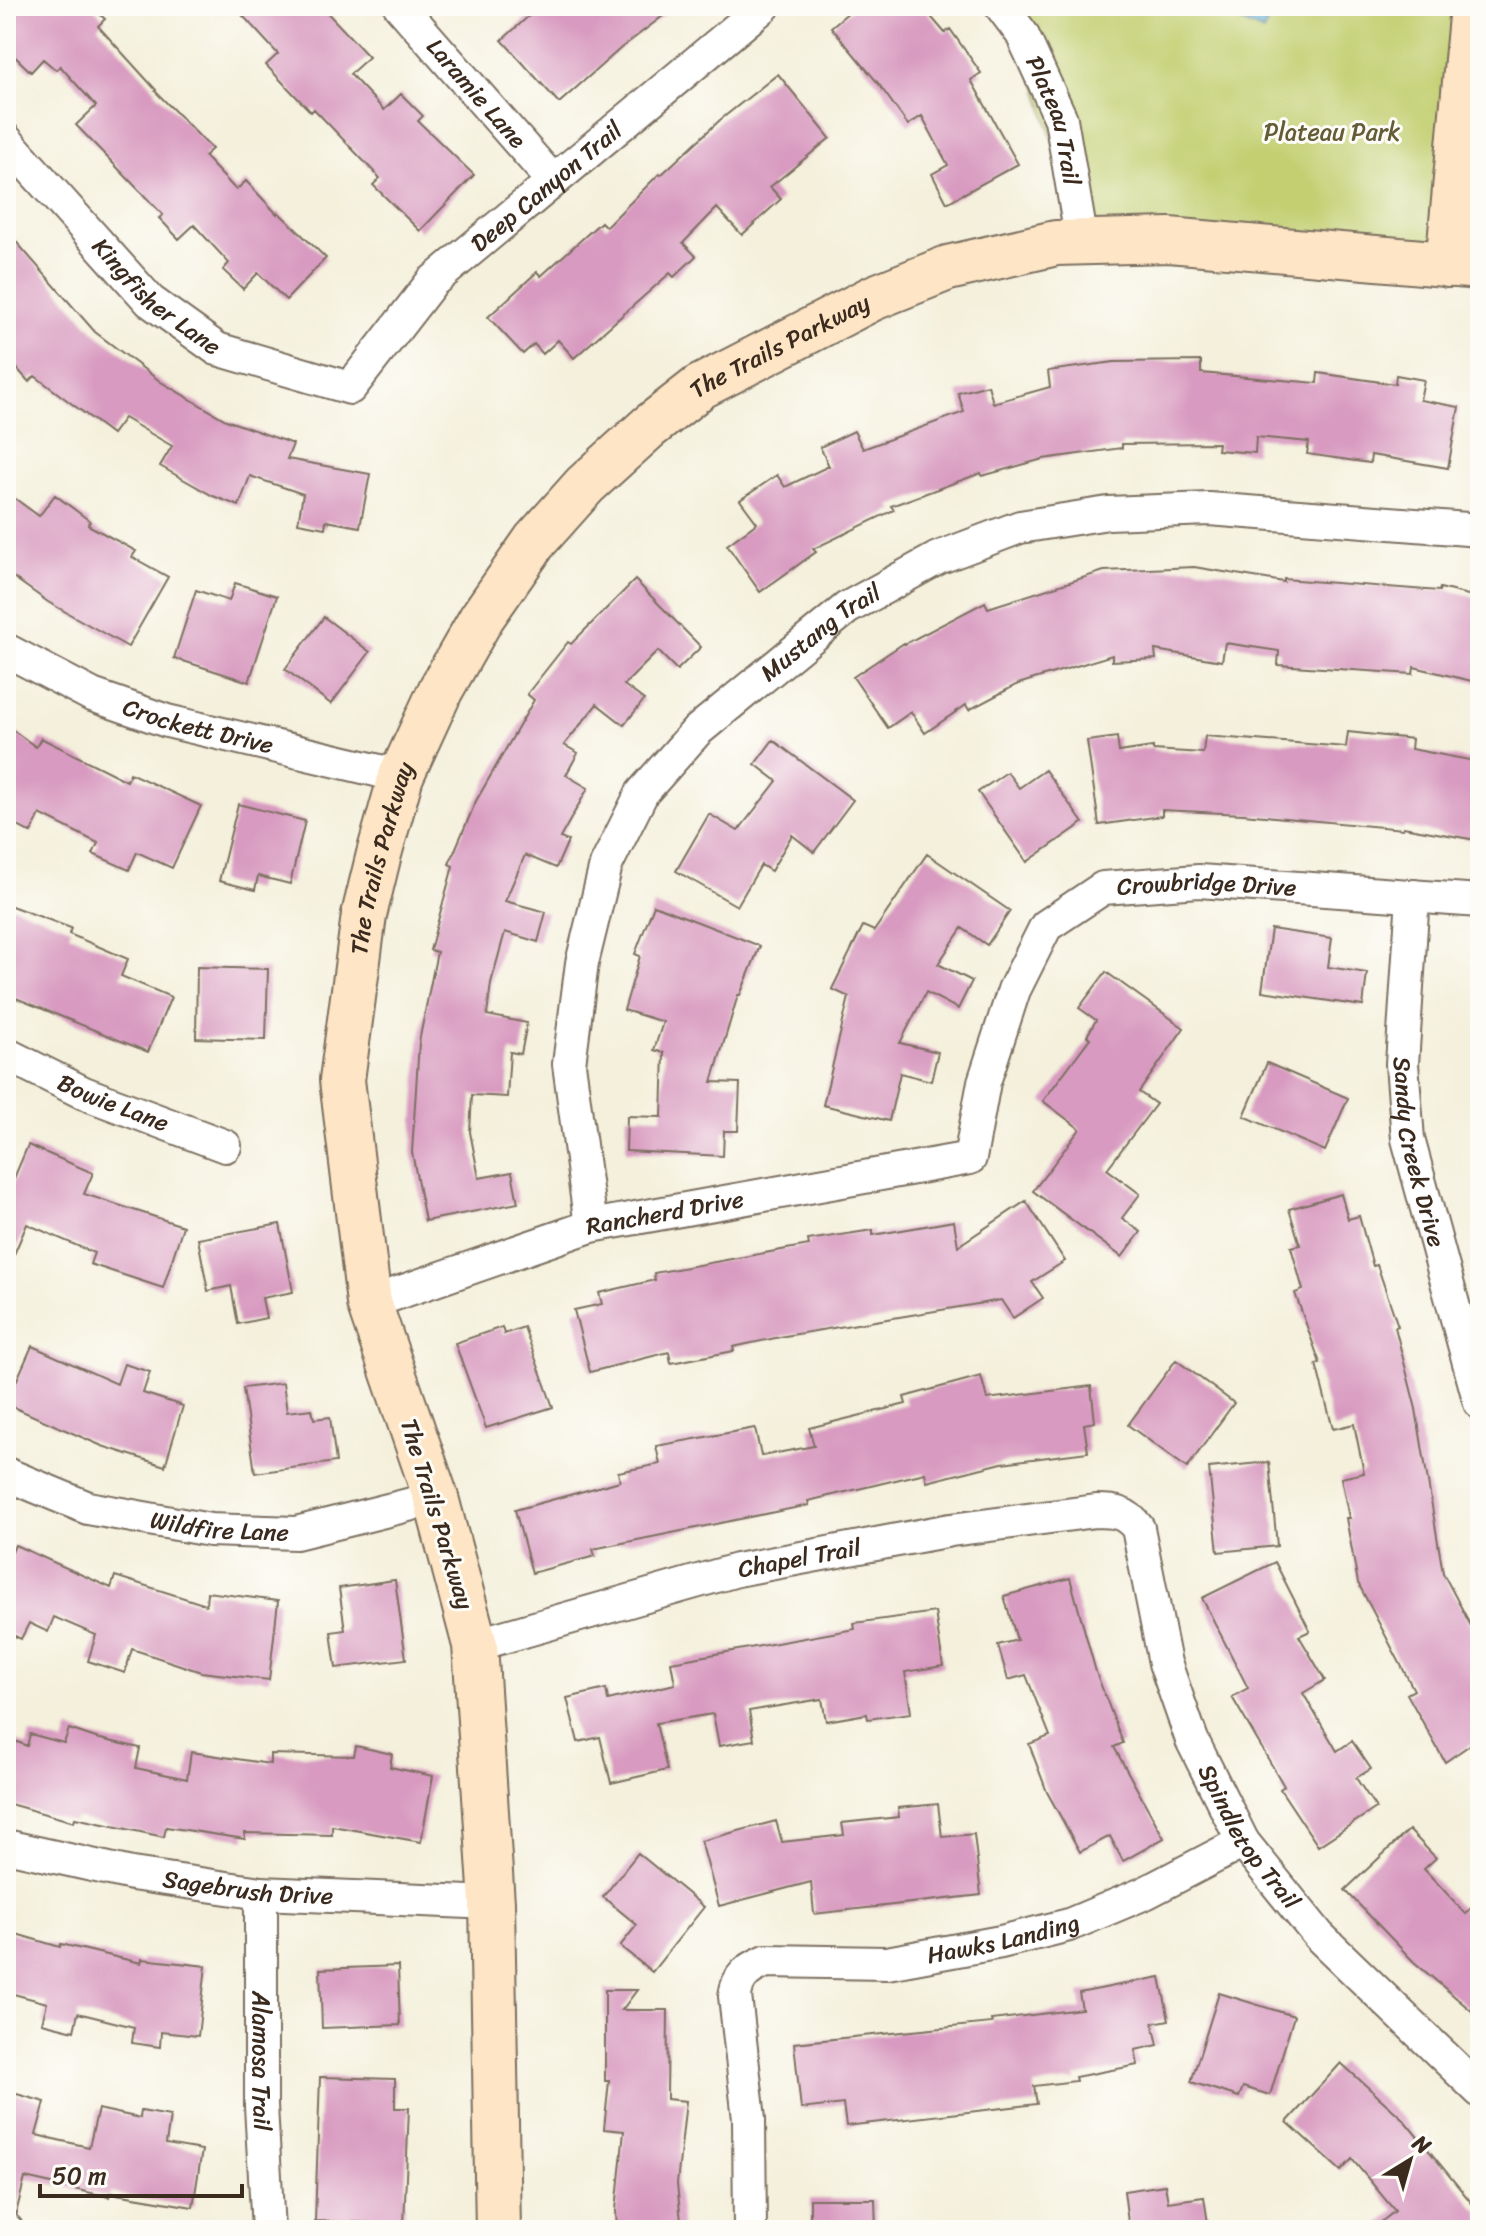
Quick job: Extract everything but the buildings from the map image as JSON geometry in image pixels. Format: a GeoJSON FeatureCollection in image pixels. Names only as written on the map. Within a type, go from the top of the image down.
{"type":"FeatureCollection","features":[{"type":"Feature","properties":{"kind":"street","name":"Laramie Lane"},"geometry":{"type":"LineString","coordinates":[[400,6],[553,181]]}},
{"type":"Feature","properties":{"kind":"street","name":"Deep Canyon Trail"},"geometry":{"type":"LineString","coordinates":[[350,388],[432,282],[764,6]]}},
{"type":"Feature","properties":{"kind":"street","name":"Plateau Trail"},"geometry":{"type":"LineString","coordinates":[[1001,6],[1022,34],[1061,119],[1082,243]]}},
{"type":"Feature","properties":{"kind":"street"},"geometry":{"type":"LineString","coordinates":[[1464,266],[1475,14]]}},
{"type":"Feature","properties":{"kind":"street","name":"Kingfisher Lane"},"geometry":{"type":"LineString","coordinates":[[6,140],[150,301],[217,349],[350,388]]}},
{"type":"Feature","properties":{"kind":"street","name":"The Trails Parkway"},"geometry":{"type":"LineString","coordinates":[[498,2230],[492,1903],[475,1645],[436,1498],[369,1303],[342,1080],[364,915],[401,776],[441,689],[482,617],[535,541],[585,485],[649,427],[700,387],[860,305],[948,268],[1056,243],[1169,240],[1464,266]]}},
{"type":"Feature","properties":{"kind":"street","name":"Mustang Trail"},"geometry":{"type":"LineString","coordinates":[[591,1226],[569,1064],[582,963],[606,865],[642,793],[697,731],[847,608],[938,558],[1020,527],[1108,513],[1209,509],[1480,530]]}},
{"type":"Feature","properties":{"kind":"street","name":"Crockett Drive"},"geometry":{"type":"LineString","coordinates":[[6,650],[92,695],[167,721],[401,776]]}},
{"type":"Feature","properties":{"kind":"street","name":"Crowbridge Drive"},"geometry":{"type":"LineString","coordinates":[[970,1158],[984,1082],[1014,990],[1046,926],[1103,888],[1199,881],[1480,901]]}},
{"type":"Feature","properties":{"kind":"street","name":"Sandy Creek Drive"},"geometry":{"type":"LineString","coordinates":[[1413,896],[1402,1064],[1408,1139],[1470,1330],[1480,1403]]}},
{"type":"Feature","properties":{"kind":"street","name":"Bowie Lane"},"geometry":{"type":"LineString","coordinates":[[6,1054],[84,1093],[225,1146]]}},
{"type":"Feature","properties":{"kind":"street","name":"Rancherd Drive"},"geometry":{"type":"LineString","coordinates":[[369,1303],[591,1226],[970,1158]]}},
{"type":"Feature","properties":{"kind":"street","name":"Wildfire Lane"},"geometry":{"type":"LineString","coordinates":[[6,1474],[88,1508],[210,1530],[296,1533],[436,1498]]}},
{"type":"Feature","properties":{"kind":"street","name":"Chapel Trail"},"geometry":{"type":"LineString","coordinates":[[475,1645],[753,1567],[951,1530],[1023,1520],[1096,1511],[1117,1511],[1131,1518]]}},
{"type":"Feature","properties":{"kind":"street","name":"Spindletop Trail"},"geometry":{"type":"LineString","coordinates":[[1131,1518],[1138,1528],[1165,1663],[1192,1740],[1243,1842],[1319,1936],[1480,2091]]}},
{"type":"Feature","properties":{"kind":"street","name":"Hawks Landing"},"geometry":{"type":"LineString","coordinates":[[750,2230],[749,2119],[735,1996],[737,1982],[748,1969],[766,1961],[887,1963],[1001,1942],[1069,1925],[1145,1893],[1243,1842]]}},
{"type":"Feature","properties":{"kind":"street","name":"Sagebrush Drive"},"geometry":{"type":"LineString","coordinates":[[6,1846],[132,1874],[261,1893],[492,1903]]}},
{"type":"Feature","properties":{"kind":"street","name":"Alamosa Trail"},"geometry":{"type":"LineString","coordinates":[[261,1893],[261,2106],[268,2230]]}},
{"type":"Feature","properties":{"kind":"green space","name":"Plateau Park"},"geometry":{"type":"Polygon","coordinates":[[[994,6],[1470,6],[1448,265],[1082,243],[1022,34],[994,6]]]}},
{"type":"Feature","properties":{"kind":"water"},"geometry":{"type":"Polygon","coordinates":[[[1208,6],[1275,6],[1263,32],[1208,6]]]}}]}
